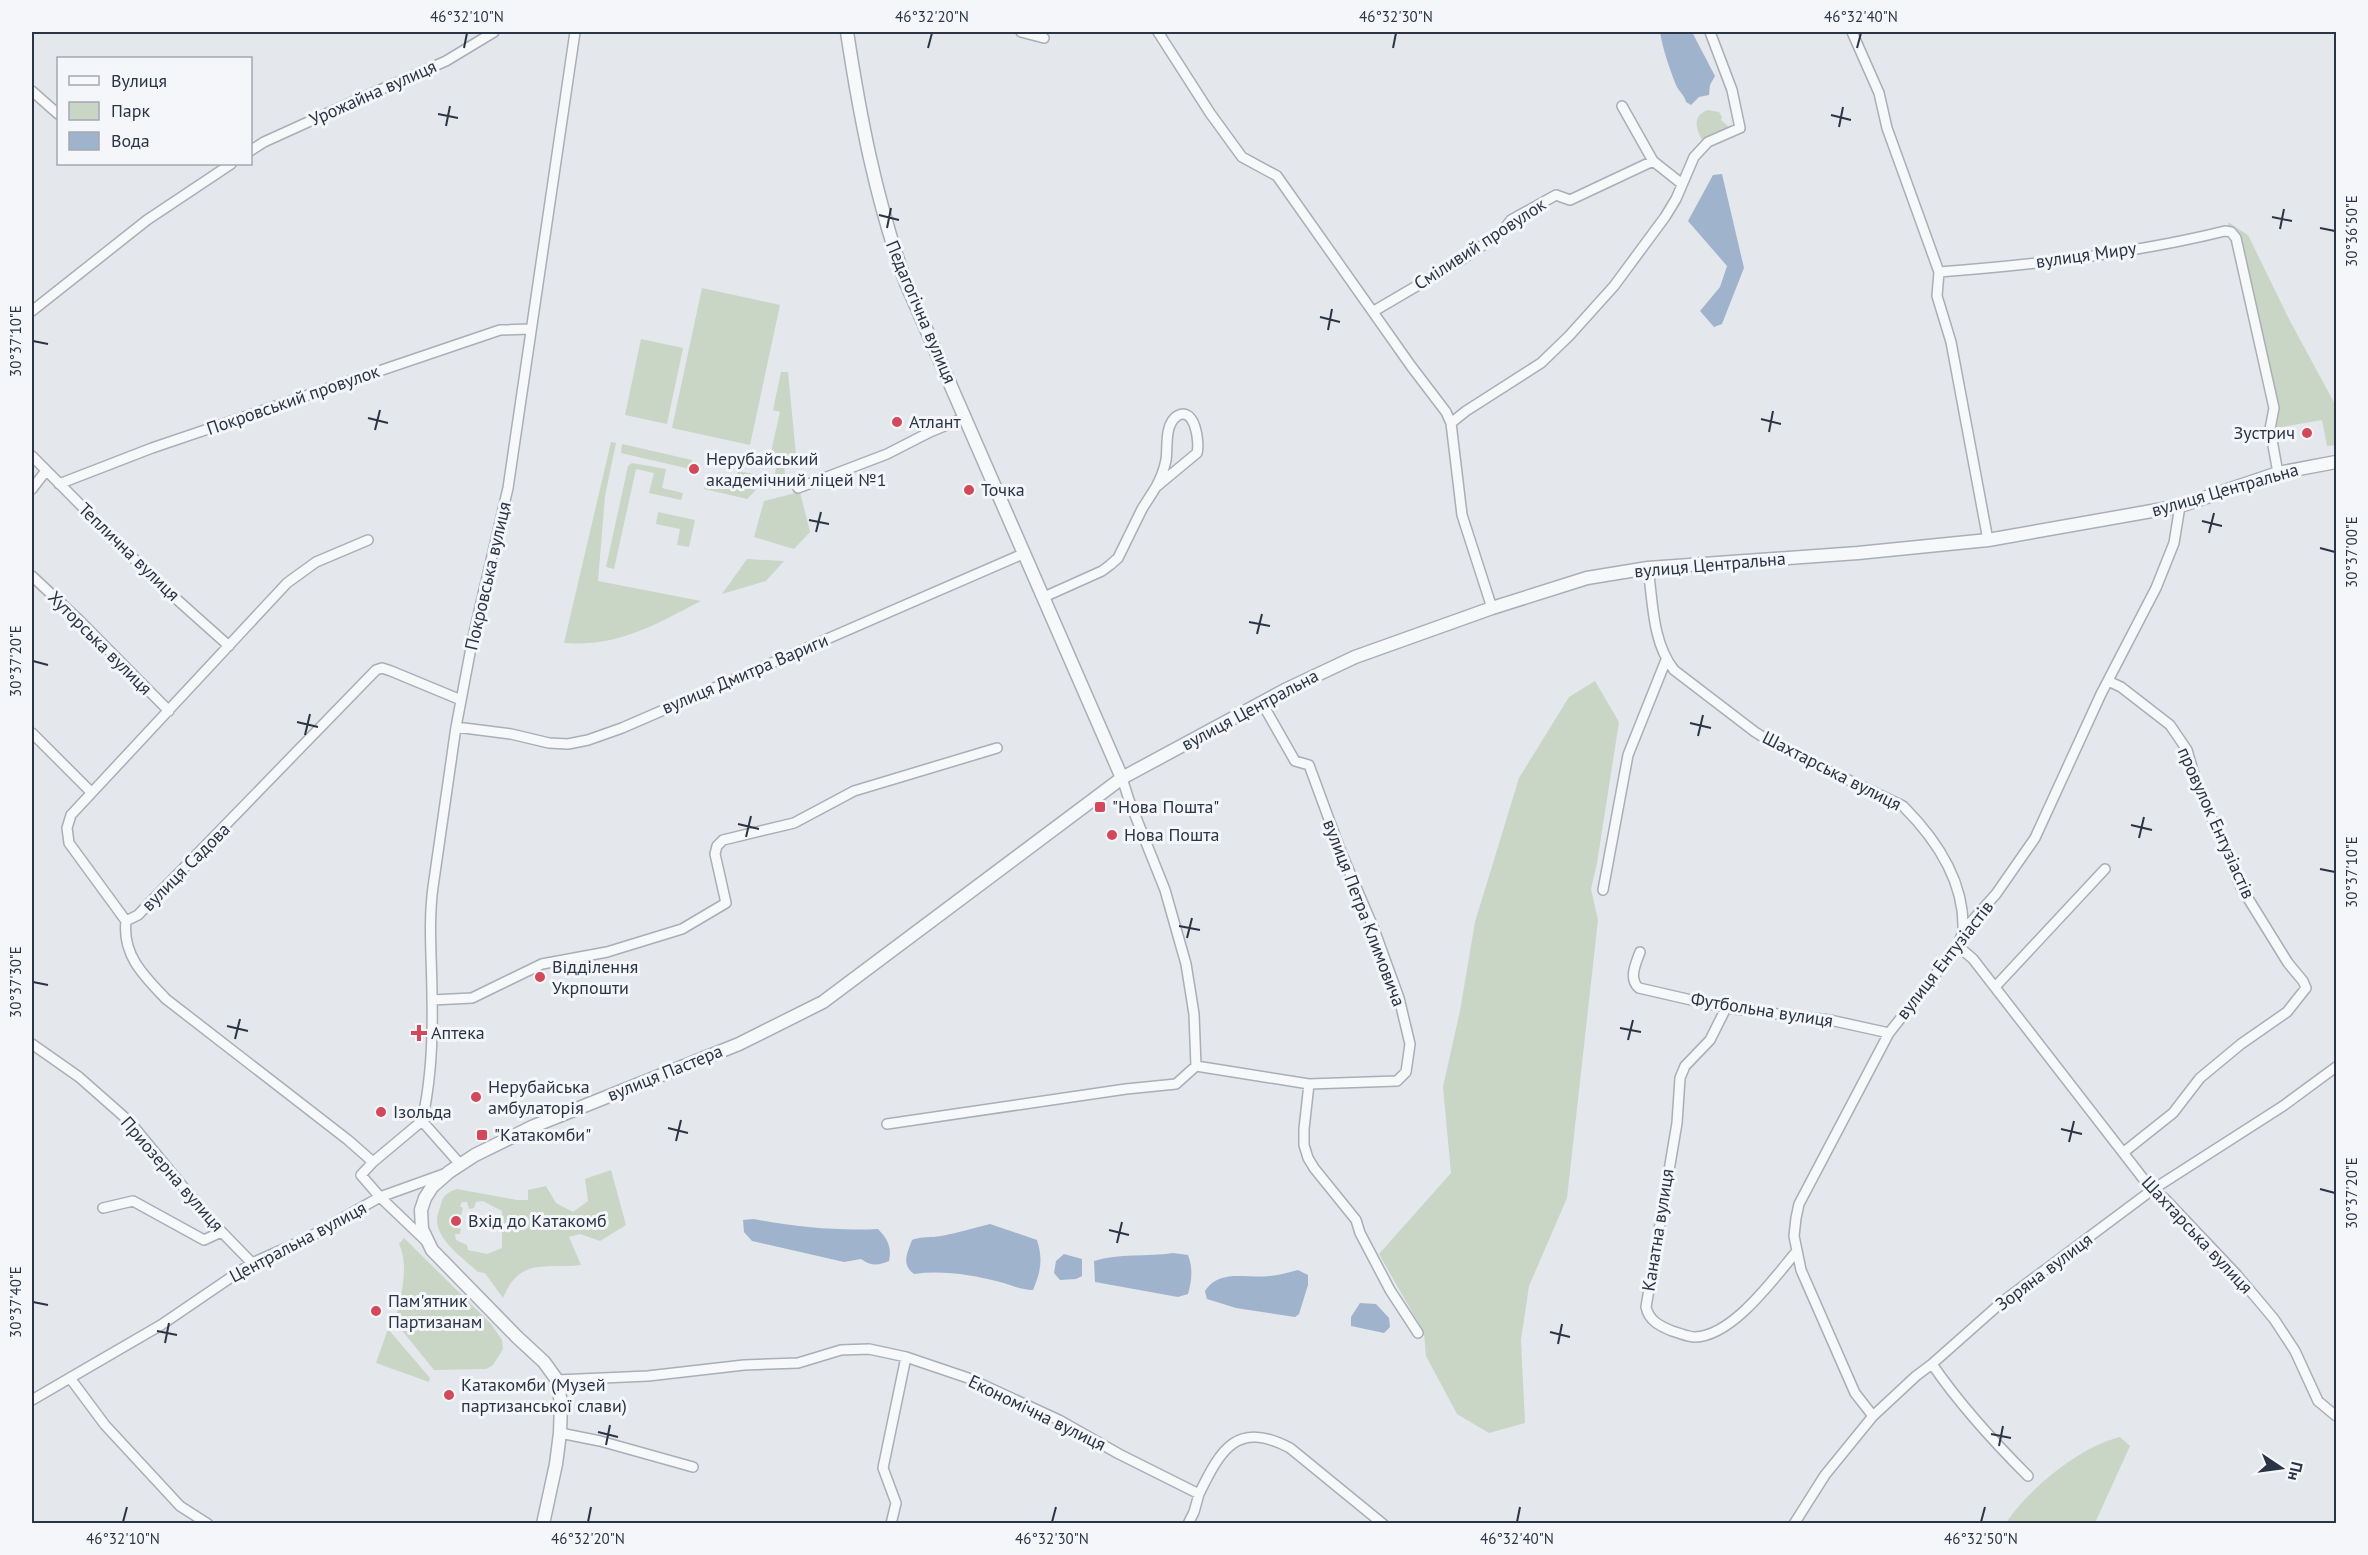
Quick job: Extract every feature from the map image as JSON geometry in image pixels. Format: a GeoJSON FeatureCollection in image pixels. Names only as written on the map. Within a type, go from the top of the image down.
{"type":"FeatureCollection","features":[{"type":"Feature","properties":{"kind":"street","name":"Урожайна вулиця"},"geometry":{"type":"LineString","coordinates":[[252,150],[264,142],[446,61],[494,32]]}},
{"type":"Feature","properties":{"kind":"street","name":"Покровська вулиця"},"geometry":{"type":"LineString","coordinates":[[422,1121],[427,1098],[432,1000],[430,908],[461,700],[508,488],[575,32]]}},
{"type":"Feature","properties":{"kind":"street","name":"Педагогічна вулиця"},"geometry":{"type":"LineString","coordinates":[[847,32],[870,165],[889,236],[906,283],[1122,778]]}},
{"type":"Feature","properties":{"kind":"street"},"geometry":{"type":"LineString","coordinates":[[1021,32],[1044,38]]}},
{"type":"Feature","properties":{"kind":"street"},"geometry":{"type":"LineString","coordinates":[[1158,32],[1242,157],[1277,176],[1446,412],[1451,423],[1462,514],[1492,608]]}},
{"type":"Feature","properties":{"kind":"street"},"geometry":{"type":"LineString","coordinates":[[1451,423],[1541,363],[1569,336],[1614,286],[1665,217],[1694,157],[1708,142],[1740,128],[1732,90],[1710,32]]}},
{"type":"Feature","properties":{"kind":"street"},"geometry":{"type":"LineString","coordinates":[[1852,32],[1879,93],[1887,128],[1939,272],[1937,296],[1951,342],[1988,540]]}},
{"type":"Feature","properties":{"kind":"street"},"geometry":{"type":"LineString","coordinates":[[32,90],[57,113]]}},
{"type":"Feature","properties":{"kind":"street"},"geometry":{"type":"LineString","coordinates":[[1622,106],[1653,161],[1682,184]]}},
{"type":"Feature","properties":{"kind":"street","name":"Сміливий провулок"},"geometry":{"type":"LineString","coordinates":[[1374,311],[1461,260],[1502,232],[1511,220],[1556,195],[1570,200],[1653,161]]}},
{"type":"Feature","properties":{"kind":"street"},"geometry":{"type":"LineString","coordinates":[[32,311],[147,220],[230,165]]}},
{"type":"Feature","properties":{"kind":"street","name":"вулиця Миру"},"geometry":{"type":"LineString","coordinates":[[1939,272],[1993,268],[2181,241],[2225,231],[2232,232],[2236,238],[2274,408],[2270,429],[2278,473]]}},
{"type":"Feature","properties":{"kind":"street","name":"Покровський провулок"},"geometry":{"type":"LineString","coordinates":[[59,484],[152,448],[500,330],[530,329]]}},
{"type":"Feature","properties":{"kind":"street"},"geometry":{"type":"LineString","coordinates":[[1044,597],[1102,571],[1118,558],[1142,509],[1156,487],[1167,457],[1171,423],[1183,415],[1189,418],[1199,436],[1197,453],[1156,487]]}},
{"type":"Feature","properties":{"kind":"street"},"geometry":{"type":"LineString","coordinates":[[798,489],[887,454],[966,417]]}},
{"type":"Feature","properties":{"kind":"street","name":"Теплична вулиця"},"geometry":{"type":"LineString","coordinates":[[32,456],[45,472],[154,579],[229,646]]}},
{"type":"Feature","properties":{"kind":"street","name":"вулиця Центральна"},"geometry":{"type":"LineString","coordinates":[[1122,778],[1262,703],[1355,657],[1492,608],[1587,578],[1648,568],[1858,553],[1988,540],[2180,506],[2278,473],[2334,464]]}},
{"type":"Feature","properties":{"kind":"street"},"geometry":{"type":"LineString","coordinates":[[32,489],[45,472]]}},
{"type":"Feature","properties":{"kind":"street","name":"вулиця Ентузіастів"},"geometry":{"type":"LineString","coordinates":[[1873,1416],[1855,1393],[1801,1270],[1794,1236],[1799,1204],[1889,1033],[1958,946],[1963,931],[1996,894],[2035,838],[2108,681],[2156,588],[2174,543],[2180,506]]}},
{"type":"Feature","properties":{"kind":"street","name":"вулиця Садова"},"geometry":{"type":"LineString","coordinates":[[368,540],[301,571],[287,583],[71,815],[67,828],[69,843],[126,921],[138,915],[376,670],[382,668],[391,671],[461,700]]}},
{"type":"Feature","properties":{"kind":"street","name":"вулиця Дмитра Вариги"},"geometry":{"type":"LineString","coordinates":[[456,727],[511,734],[549,743],[568,744],[588,740],[622,728],[1024,553]]}},
{"type":"Feature","properties":{"kind":"street","name":"Шахтарська вулиця"},"geometry":{"type":"LineString","coordinates":[[1648,568],[1657,635],[1666,660],[1674,670],[1690,684],[1779,747],[1903,806],[1948,862],[1964,910],[1963,931]]}},
{"type":"Feature","properties":{"kind":"street","name":"Хуторська вулиця"},"geometry":{"type":"LineString","coordinates":[[32,576],[169,711]]}},
{"type":"Feature","properties":{"kind":"street"},"geometry":{"type":"LineString","coordinates":[[1603,890],[1628,755],[1666,660]]}},
{"type":"Feature","properties":{"kind":"street","name":"провулок Ентузіастів"},"geometry":{"type":"LineString","coordinates":[[2108,681],[2121,687],[2170,725],[2187,750],[2196,781],[2241,887],[2306,988],[2288,1012],[2241,1044],[2200,1078],[2173,1113],[2124,1152]]}},
{"type":"Feature","properties":{"kind":"street","name":"вулиця Петра Климовича"},"geometry":{"type":"LineString","coordinates":[[1196,1066],[1309,1084],[1396,1081],[1406,1072],[1410,1044],[1396,988],[1374,929],[1341,852],[1308,765],[1294,761],[1262,703]]}},
{"type":"Feature","properties":{"kind":"street"},"geometry":{"type":"LineString","coordinates":[[32,732],[92,792]]}},
{"type":"Feature","properties":{"kind":"street"},"geometry":{"type":"LineString","coordinates":[[432,1000],[472,998],[542,964],[607,952],[682,929],[726,903],[715,854],[717,846],[723,840],[794,823],[854,791],[997,748]]}},
{"type":"Feature","properties":{"kind":"street"},"geometry":{"type":"LineString","coordinates":[[887,1124],[1176,1084],[1196,1066],[1194,1014],[1186,964],[1165,890],[1122,778]]}},
{"type":"Feature","properties":{"kind":"street","name":"вулиця Пастера"},"geometry":{"type":"LineString","coordinates":[[426,1242],[421,1220],[425,1198],[432,1187],[460,1164],[534,1126],[739,1044],[823,1002],[1122,778]]}},
{"type":"Feature","properties":{"kind":"street"},"geometry":{"type":"LineString","coordinates":[[1995,987],[2105,869]]}},
{"type":"Feature","properties":{"kind":"street"},"geometry":{"type":"LineString","coordinates":[[126,921],[124,934],[128,952],[142,974],[166,999],[348,1140],[373,1162]]}},
{"type":"Feature","properties":{"kind":"street","name":"Шахтарська вулиця"},"geometry":{"type":"LineString","coordinates":[[1958,946],[1973,959],[2152,1190],[2164,1198],[2237,1275],[2266,1310],[2295,1351],[2318,1401],[2337,1416]]}},
{"type":"Feature","properties":{"kind":"street","name":"Футбольна вулиця"},"geometry":{"type":"LineString","coordinates":[[1640,952],[1633,979],[1634,984],[1639,988],[1726,1008],[1830,1020],[1889,1033]]}},
{"type":"Feature","properties":{"kind":"street","name":"Канатна вулиця"},"geometry":{"type":"LineString","coordinates":[[1726,1008],[1710,1040],[1685,1066],[1680,1078],[1677,1123],[1646,1307],[1648,1316],[1653,1321],[1684,1335],[1706,1335],[1730,1322],[1752,1302],[1797,1251]]}},
{"type":"Feature","properties":{"kind":"street","name":"Приозерна вулиця"},"geometry":{"type":"LineString","coordinates":[[32,1044],[79,1077],[130,1122],[221,1232],[252,1263]]}},
{"type":"Feature","properties":{"kind":"street","name":"Зоряна вулиця"},"geometry":{"type":"LineString","coordinates":[[1794,1524],[1825,1475],[1873,1416],[2002,1302],[2152,1190],[2283,1106],[2337,1067]]}},
{"type":"Feature","properties":{"kind":"street"},"geometry":{"type":"LineString","coordinates":[[1309,1084],[1304,1129],[1304,1145],[1308,1158],[1356,1220],[1376,1265],[1418,1333]]}},
{"type":"Feature","properties":{"kind":"street"},"geometry":{"type":"LineString","coordinates":[[460,1164],[422,1121],[361,1175],[472,1293],[544,1362],[557,1380],[561,1403],[560,1433],[543,1524]]}},
{"type":"Feature","properties":{"kind":"street","name":"Центральна вулиця"},"geometry":{"type":"LineString","coordinates":[[32,1400],[161,1325],[252,1263],[306,1239],[380,1197],[449,1172]]}},
{"type":"Feature","properties":{"kind":"street"},"geometry":{"type":"LineString","coordinates":[[104,1208],[133,1201],[204,1240],[221,1232]]}},
{"type":"Feature","properties":{"kind":"street","name":"Економічна вулиця"},"geometry":{"type":"LineString","coordinates":[[557,1380],[648,1376],[721,1367],[798,1363],[841,1350],[869,1349],[906,1357],[968,1378],[1015,1398],[1059,1420],[1119,1455],[1199,1494]]}},
{"type":"Feature","properties":{"kind":"street"},"geometry":{"type":"LineString","coordinates":[[891,1524],[896,1503],[883,1468],[906,1357]]}},
{"type":"Feature","properties":{"kind":"street"},"geometry":{"type":"LineString","coordinates":[[1932,1364],[1950,1391],[1987,1435],[2028,1476]]}},
{"type":"Feature","properties":{"kind":"street"},"geometry":{"type":"LineString","coordinates":[[70,1378],[105,1425],[180,1506],[208,1524]]}},
{"type":"Feature","properties":{"kind":"street"},"geometry":{"type":"LineString","coordinates":[[560,1433],[600,1441],[693,1467]]}},
{"type":"Feature","properties":{"kind":"street"},"geometry":{"type":"LineString","coordinates":[[1188,1524],[1199,1494],[1219,1455],[1242,1439],[1260,1436],[1290,1448],[1383,1524]]}},
{"type":"Feature","properties":{"kind":"green space"},"geometry":{"type":"Polygon","coordinates":[[[1707,110],[1719,112],[1721,120],[1729,127],[1702,140],[1697,127],[1697,119],[1707,110]]]}},
{"type":"Feature","properties":{"kind":"green space"},"geometry":{"type":"Polygon","coordinates":[[[2228,222],[2248,235],[2290,321],[2336,406],[2336,445],[2327,446],[2322,420],[2270,429],[2274,408],[2228,222]]]}},
{"type":"Feature","properties":{"kind":"green space"},"geometry":{"type":"Polygon","coordinates":[[[702,288],[780,305],[750,445],[672,428],[702,288]]]}},
{"type":"Feature","properties":{"kind":"green space"},"geometry":{"type":"Polygon","coordinates":[[[641,339],[683,348],[667,424],[625,415],[641,339]]]}},
{"type":"Feature","properties":{"kind":"green space"},"geometry":{"type":"Polygon","coordinates":[[[781,372],[788,372],[796,455],[784,461],[785,476],[797,480],[798,483],[777,487],[736,478],[738,471],[774,478],[779,454],[771,452],[780,412],[773,410],[781,372]]]}},
{"type":"Feature","properties":{"kind":"green space"},"geometry":{"type":"Polygon","coordinates":[[[611,442],[616,443],[605,496],[598,581],[701,601],[652,626],[619,638],[602,642],[564,643],[611,442]]]}},
{"type":"Feature","properties":{"kind":"green space"},"geometry":{"type":"Polygon","coordinates":[[[622,444],[692,460],[690,469],[621,453],[622,444]]]}},
{"type":"Feature","properties":{"kind":"green space"},"geometry":{"type":"Polygon","coordinates":[[[632,463],[666,469],[662,488],[683,493],[681,500],[649,493],[654,473],[636,469],[614,569],[606,567],[628,466],[632,463]]]}},
{"type":"Feature","properties":{"kind":"green space"},"geometry":{"type":"Polygon","coordinates":[[[706,479],[756,490],[747,499],[704,489],[706,479]]]}},
{"type":"Feature","properties":{"kind":"green space"},"geometry":{"type":"Polygon","coordinates":[[[800,492],[810,532],[794,549],[754,537],[764,501],[800,492]]]}},
{"type":"Feature","properties":{"kind":"green space"},"geometry":{"type":"Polygon","coordinates":[[[658,512],[695,520],[689,547],[677,545],[680,529],[656,524],[658,512]]]}},
{"type":"Feature","properties":{"kind":"green space"},"geometry":{"type":"Polygon","coordinates":[[[747,559],[784,561],[766,581],[722,594],[747,559]]]}},
{"type":"Feature","properties":{"kind":"green space"},"geometry":{"type":"Polygon","coordinates":[[[1595,681],[1619,722],[1591,889],[1598,920],[1567,1198],[1529,1286],[1521,1340],[1525,1423],[1489,1433],[1457,1414],[1426,1356],[1424,1333],[1379,1254],[1451,1173],[1443,1087],[1460,1011],[1475,922],[1519,778],[1569,697],[1595,681]]]}},
{"type":"Feature","properties":{"kind":"green space"},"geometry":{"type":"Polygon","coordinates":[[[611,1170],[626,1225],[600,1241],[580,1234],[569,1237],[581,1265],[545,1266],[525,1271],[517,1276],[503,1298],[485,1273],[478,1272],[446,1242],[438,1227],[437,1217],[443,1198],[457,1189],[528,1200],[528,1190],[546,1186],[556,1203],[573,1212],[588,1201],[585,1179],[611,1170]],[[483,1201],[476,1202],[474,1208],[469,1209],[467,1202],[462,1202],[461,1215],[456,1214],[456,1227],[461,1229],[460,1234],[455,1234],[456,1240],[467,1245],[468,1250],[487,1254],[502,1248],[502,1211],[483,1201]]]}},
{"type":"Feature","properties":{"kind":"green space"},"geometry":{"type":"Polygon","coordinates":[[[404,1238],[491,1324],[502,1340],[503,1349],[493,1365],[486,1369],[434,1370],[395,1322],[404,1273],[399,1244],[404,1238]]]}},
{"type":"Feature","properties":{"kind":"green space"},"geometry":{"type":"Polygon","coordinates":[[[388,1329],[430,1378],[429,1382],[376,1363],[388,1329]]]}},
{"type":"Feature","properties":{"kind":"green space"},"geometry":{"type":"Polygon","coordinates":[[[2120,1437],[2130,1446],[2095,1523],[2006,1523],[2027,1497],[2056,1471],[2072,1459],[2120,1437]]]}},
{"type":"Feature","properties":{"kind":"water"},"geometry":{"type":"Polygon","coordinates":[[[1660,32],[1692,32],[1715,76],[1710,85],[1709,95],[1699,97],[1691,105],[1686,102],[1673,78],[1660,32]]]}},
{"type":"Feature","properties":{"kind":"water"},"geometry":{"type":"Polygon","coordinates":[[[1722,174],[1744,268],[1722,324],[1714,327],[1700,311],[1720,287],[1727,266],[1688,221],[1713,175],[1722,174]]]}},
{"type":"Feature","properties":{"kind":"water"},"geometry":{"type":"Polygon","coordinates":[[[754,1219],[816,1228],[878,1229],[888,1244],[889,1261],[881,1264],[868,1263],[861,1259],[844,1262],[752,1241],[744,1232],[743,1220],[754,1219]]]}},
{"type":"Feature","properties":{"kind":"water"},"geometry":{"type":"Polygon","coordinates":[[[990,1224],[1037,1240],[1040,1265],[1033,1290],[957,1274],[914,1274],[906,1263],[912,1240],[947,1235],[990,1224]]]}},
{"type":"Feature","properties":{"kind":"water"},"geometry":{"type":"Polygon","coordinates":[[[1173,1253],[1188,1255],[1191,1274],[1188,1294],[1178,1297],[1095,1282],[1094,1261],[1113,1257],[1173,1253]]]}},
{"type":"Feature","properties":{"kind":"water"},"geometry":{"type":"Polygon","coordinates":[[[1064,1254],[1082,1259],[1082,1276],[1076,1279],[1060,1280],[1054,1273],[1056,1261],[1064,1254]]]}},
{"type":"Feature","properties":{"kind":"water"},"geometry":{"type":"Polygon","coordinates":[[[1298,1270],[1308,1275],[1308,1285],[1299,1314],[1295,1317],[1236,1308],[1207,1299],[1205,1291],[1218,1279],[1235,1276],[1270,1276],[1298,1270]]]}},
{"type":"Feature","properties":{"kind":"water"},"geometry":{"type":"Polygon","coordinates":[[[1360,1303],[1376,1304],[1389,1318],[1390,1327],[1384,1333],[1351,1326],[1351,1317],[1360,1303]]]}},
{"type":"Feature","properties":{"kind":"place","name":"Атлант"},"geometry":{"type":"Point","coordinates":[897,422]}},
{"type":"Feature","properties":{"kind":"place","name":"Зустрич"},"geometry":{"type":"Point","coordinates":[2307,433]}},
{"type":"Feature","properties":{"kind":"place","name":"Нерубайський академічний ліцей №1"},"geometry":{"type":"Point","coordinates":[694,469]}},
{"type":"Feature","properties":{"kind":"place","name":"Точка"},"geometry":{"type":"Point","coordinates":[969,490]}},
{"type":"Feature","properties":{"kind":"place","name":"\"Нова Пошта\""},"geometry":{"type":"Point","coordinates":[1100,807]}},
{"type":"Feature","properties":{"kind":"place","name":"Нова Пошта"},"geometry":{"type":"Point","coordinates":[1112,835]}},
{"type":"Feature","properties":{"kind":"place","name":"Відділення Укрпошти"},"geometry":{"type":"Point","coordinates":[540,977]}},
{"type":"Feature","properties":{"kind":"place","name":"Аптека"},"geometry":{"type":"Point","coordinates":[419,1033]}},
{"type":"Feature","properties":{"kind":"place","name":"Нерубайська амбулаторія"},"geometry":{"type":"Point","coordinates":[476,1097]}},
{"type":"Feature","properties":{"kind":"place","name":"Ізольда"},"geometry":{"type":"Point","coordinates":[381,1112]}},
{"type":"Feature","properties":{"kind":"place","name":"\"Катакомби\""},"geometry":{"type":"Point","coordinates":[482,1135]}},
{"type":"Feature","properties":{"kind":"place","name":"Вхід до Катакомб"},"geometry":{"type":"Point","coordinates":[456,1221]}},
{"type":"Feature","properties":{"kind":"place","name":"Пам'ятник Партизанам"},"geometry":{"type":"Point","coordinates":[376,1311]}},
{"type":"Feature","properties":{"kind":"place","name":"Катакомби (Музей партизанської слави)"},"geometry":{"type":"Point","coordinates":[449,1395]}}]}
